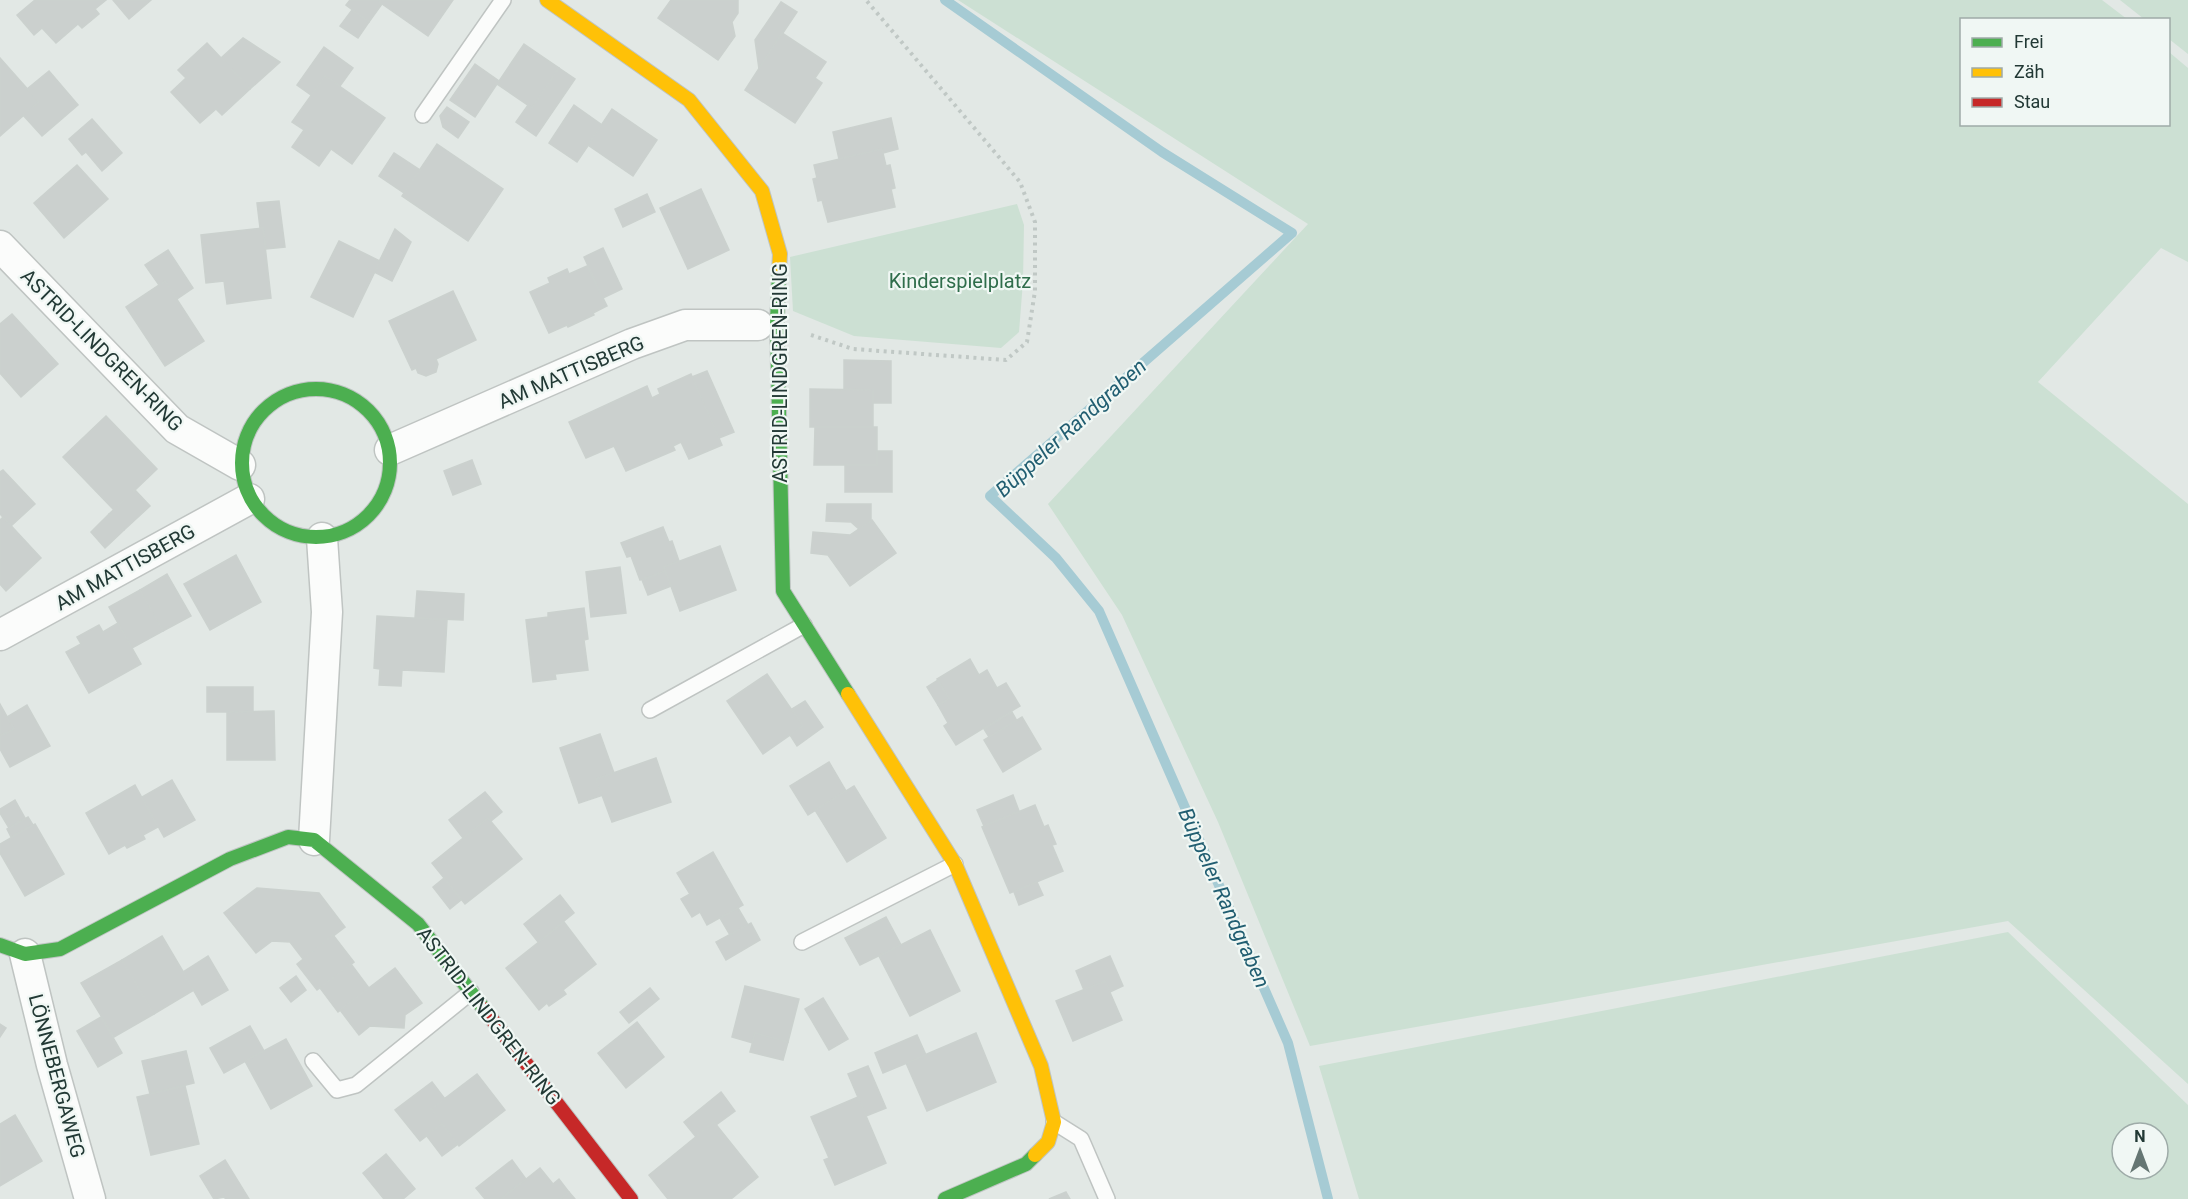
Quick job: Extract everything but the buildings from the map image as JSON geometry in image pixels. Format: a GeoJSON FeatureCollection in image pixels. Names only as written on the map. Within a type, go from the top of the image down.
{"type":"FeatureCollection","features":[{"type":"Feature","properties":{"kind":"street","name":"ASTRID-LINDGREN-RING"},"geometry":{"type":"LineString","coordinates":[[547,0],[689,100],[762,191],[780,254],[768,324],[783,591],[955,864],[1041,1066],[1054,1122]]}},
{"type":"Feature","properties":{"kind":"street","name":"ASTRID-LINDGREN-RING"},"geometry":{"type":"LineString","coordinates":[[0,246],[177,429],[240,465]]}},
{"type":"Feature","properties":{"kind":"street","name":"AM MATTISBERG"},"geometry":{"type":"LineString","coordinates":[[390,450],[632,344],[685,325],[768,324]]}},
{"type":"Feature","properties":{"kind":"street"},"geometry":{"type":"LineString","coordinates":[[308,388],[345,393],[375,416],[390,450],[389,480],[376,509],[352,529],[322,538],[293,535],[268,521],[249,498],[240,465],[248,429],[273,400],[308,388]]}},
{"type":"Feature","properties":{"kind":"street","name":"AM MATTISBERG"},"geometry":{"type":"LineString","coordinates":[[0,635],[249,498]]}},
{"type":"Feature","properties":{"kind":"street"},"geometry":{"type":"LineString","coordinates":[[13,950],[60,949],[240,856],[288,837],[314,840],[327,612],[322,538]]}},
{"type":"Feature","properties":{"kind":"street","name":"ASTRID-LINDGREN-RING"},"geometry":{"type":"LineString","coordinates":[[314,840],[418,924],[631,1199]]}},
{"type":"Feature","properties":{"kind":"street","name":"LÖNNEBERGAWEG"},"geometry":{"type":"LineString","coordinates":[[13,950],[52,1065],[90,1199]]}},
{"type":"Feature","properties":{"kind":"street"},"geometry":{"type":"LineString","coordinates":[[945,1199],[1026,1164],[1048,1142],[1054,1122]]}},
{"type":"Feature","properties":{"kind":"lane"},"geometry":{"type":"LineString","coordinates":[[423,115],[503,0]]}},
{"type":"Feature","properties":{"kind":"lane"},"geometry":{"type":"LineString","coordinates":[[650,710],[804,626]]}},
{"type":"Feature","properties":{"kind":"lane"},"geometry":{"type":"LineString","coordinates":[[802,942],[955,864]]}},
{"type":"Feature","properties":{"kind":"lane"},"geometry":{"type":"LineString","coordinates":[[313,1061],[337,1090],[356,1085],[471,992]]}},
{"type":"Feature","properties":{"kind":"lane"},"geometry":{"type":"LineString","coordinates":[[1054,1122],[1081,1139],[1107,1199]]}},
{"type":"Feature","properties":{"kind":"path"},"geometry":{"type":"LineString","coordinates":[[768,324],[853,349],[1006,360],[1028,342],[1035,291],[1035,222],[1020,182],[866,0]]}},
{"type":"Feature","properties":{"kind":"green space"},"geometry":{"type":"Polygon","coordinates":[[[958,0],[2102,0],[2126,18],[1960,18],[1960,126],[2170,126],[2170,53],[2188,68],[2188,262],[2161,248],[2038,382],[2188,504],[2188,1084],[2008,921],[1310,1046],[1218,822],[1122,615],[1048,504],[1308,224],[958,0]]]}},
{"type":"Feature","properties":{"kind":"green space"},"geometry":{"type":"Polygon","coordinates":[[[2120,0],[2188,0],[2188,54],[2170,40],[2170,18],[2143,18],[2120,0]]]}},
{"type":"Feature","properties":{"kind":"green space","name":"Kinderspielplatz"},"geometry":{"type":"Polygon","coordinates":[[[1017,204],[1024,225],[1019,332],[1001,348],[854,336],[793,311],[790,257],[1017,204]]]}},
{"type":"Feature","properties":{"kind":"green space"},"geometry":{"type":"Polygon","coordinates":[[[2008,932],[2188,1105],[2188,1199],[1359,1199],[1319,1066],[2008,932]]]}},
{"type":"Feature","properties":{"kind":"waterway","name":"Büppeler Randgraben"},"geometry":{"type":"LineString","coordinates":[[945,0],[1162,152],[1292,233],[990,496],[1056,558],[1099,611],[1288,1043],[1328,1199]]}},
{"type":"Feature","properties":{"kind":"traffic: fast"},"geometry":{"type":"LineString","coordinates":[[779,271],[777,324],[783,591],[848,694]]}},
{"type":"Feature","properties":{"kind":"traffic: fast"},"geometry":{"type":"LineString","coordinates":[[316,389],[344,394],[357,401],[368,411],[378,422],[385,435],[390,463],[385,491],[378,504],[368,515],[357,525],[344,532],[316,537],[288,532],[275,525],[264,515],[254,504],[247,491],[242,463],[247,435],[254,422],[264,411],[275,401],[288,394],[316,389]]}},
{"type":"Feature","properties":{"kind":"traffic: fast"},"geometry":{"type":"LineString","coordinates":[[0,945],[25,954],[60,949],[230,859],[288,837],[314,840],[418,924],[484,1009]]}},
{"type":"Feature","properties":{"kind":"traffic: fast"},"geometry":{"type":"LineString","coordinates":[[945,1199],[1026,1164],[1035,1155]]}},
{"type":"Feature","properties":{"kind":"traffic: slow"},"geometry":{"type":"LineString","coordinates":[[547,0],[689,100],[762,191],[780,254],[779,271]]}},
{"type":"Feature","properties":{"kind":"traffic: slow"},"geometry":{"type":"LineString","coordinates":[[848,694],[955,864],[1041,1066],[1054,1122],[1048,1142],[1035,1155]]}},
{"type":"Feature","properties":{"kind":"traffic: jam"},"geometry":{"type":"LineString","coordinates":[[484,1009],[631,1199]]}}]}
